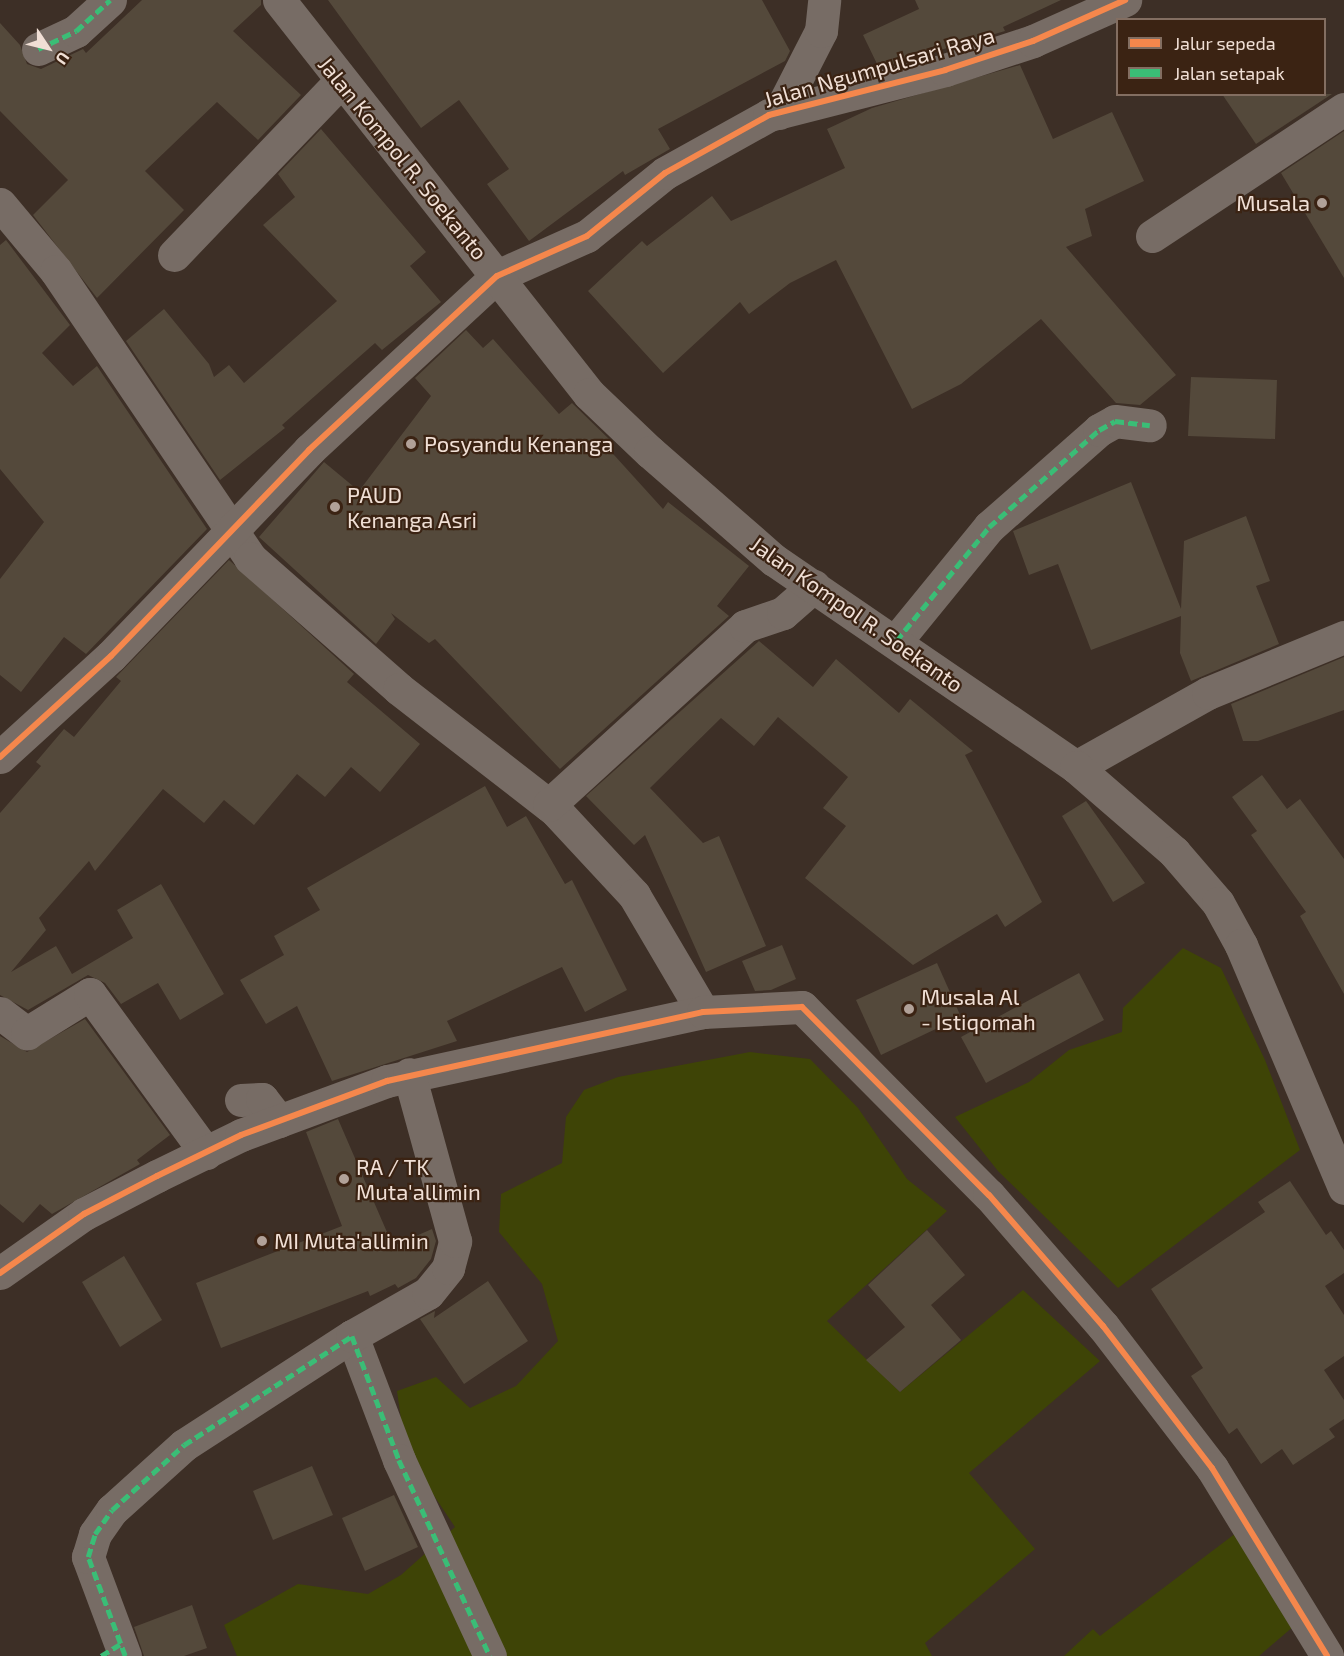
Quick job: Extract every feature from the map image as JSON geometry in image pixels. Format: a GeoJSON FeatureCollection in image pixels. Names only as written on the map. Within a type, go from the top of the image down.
{"type":"FeatureCollection","features":[{"type":"Feature","properties":{"kind":"street"},"geometry":{"type":"LineString","coordinates":[[38,49],[76,31],[110,0]]}},
{"type":"Feature","properties":{"kind":"street","name":"Jalan Kompol R. Soekanto"},"geometry":{"type":"LineString","coordinates":[[279,0],[340,82],[431,188],[497,276],[598,402],[703,500],[774,560],[896,641],[1076,767],[1158,836],[1218,903],[1241,945],[1344,1188]]}},
{"type":"Feature","properties":{"kind":"street"},"geometry":{"type":"LineString","coordinates":[[779,113],[821,31],[824,0]]}},
{"type":"Feature","properties":{"kind":"street","name":"Jalan Ngumpulsari Raya"},"geometry":{"type":"LineString","coordinates":[[0,757],[111,656],[234,532],[309,450],[497,276],[587,236],[665,173],[779,113],[956,66],[1033,41],[1125,0]]}},
{"type":"Feature","properties":{"kind":"street"},"geometry":{"type":"LineString","coordinates":[[174,255],[340,82]]}},
{"type":"Feature","properties":{"kind":"street"},"geometry":{"type":"LineString","coordinates":[[1152,236],[1344,109]]}},
{"type":"Feature","properties":{"kind":"street"},"geometry":{"type":"LineString","coordinates":[[0,204],[27,231],[56,271],[250,558],[298,603],[549,805],[634,895],[703,1011]]}},
{"type":"Feature","properties":{"kind":"street"},"geometry":{"type":"LineString","coordinates":[[896,641],[989,527],[1099,430],[1115,421],[1149,426]]}},
{"type":"Feature","properties":{"kind":"street"},"geometry":{"type":"LineString","coordinates":[[549,805],[746,626],[783,613],[813,586]]}},
{"type":"Feature","properties":{"kind":"street"},"geometry":{"type":"LineString","coordinates":[[1076,767],[1208,693],[1344,637]]}},
{"type":"Feature","properties":{"kind":"street"},"geometry":{"type":"LineString","coordinates":[[0,1013],[27,1033],[90,994],[206,1153]]}},
{"type":"Feature","properties":{"kind":"street"},"geometry":{"type":"LineString","coordinates":[[0,1273],[84,1214],[206,1153],[279,1121],[409,1074],[703,1011],[802,1007],[875,1077],[989,1195],[1103,1326],[1212,1468],[1327,1656]]}},
{"type":"Feature","properties":{"kind":"street"},"geometry":{"type":"LineString","coordinates":[[116,1652],[88,1557],[95,1534],[112,1510],[184,1445],[352,1336],[428,1293],[448,1268],[455,1241],[409,1074]]}},
{"type":"Feature","properties":{"kind":"street"},"geometry":{"type":"LineString","coordinates":[[242,1100],[262,1099],[279,1121]]}},
{"type":"Feature","properties":{"kind":"street"},"geometry":{"type":"LineString","coordinates":[[352,1336],[399,1461],[490,1656]]}},
{"type":"Feature","properties":{"kind":"green space"},"geometry":{"type":"Polygon","coordinates":[[[1183,948],[1221,968],[1265,1060],[1300,1150],[1118,1288],[998,1171],[955,1117],[1029,1082],[1069,1050],[1122,1032],[1123,1008],[1183,948]]]}},
{"type":"Feature","properties":{"kind":"green space"},"geometry":{"type":"Polygon","coordinates":[[[750,1052],[810,1059],[858,1108],[907,1179],[947,1211],[827,1321],[900,1392],[1023,1290],[1100,1361],[969,1473],[1035,1549],[925,1643],[932,1656],[237,1656],[224,1625],[298,1584],[368,1594],[401,1575],[455,1527],[406,1454],[397,1391],[436,1377],[470,1408],[516,1386],[558,1341],[542,1284],[499,1232],[501,1194],[562,1163],[566,1117],[584,1090],[618,1077],[750,1052]]]}},
{"type":"Feature","properties":{"kind":"green space"},"geometry":{"type":"Polygon","coordinates":[[[1236,1533],[1294,1626],[1259,1656],[1064,1656],[1093,1629],[1100,1636],[1236,1533]]]}},
{"type":"Feature","properties":{"kind":"building"},"geometry":{"type":"Polygon","coordinates":[[[142,0],[261,0],[261,5],[233,31],[301,95],[258,140],[217,102],[145,171],[184,210],[97,298],[33,215],[68,180],[0,111],[0,23],[20,45],[27,64],[41,69],[83,49],[86,53],[142,0]]]}},
{"type":"Feature","properties":{"kind":"building"},"geometry":{"type":"Polygon","coordinates":[[[328,0],[762,0],[790,51],[785,61],[658,129],[670,149],[625,175],[623,171],[529,241],[487,184],[509,169],[459,100],[421,128],[328,0]]]}},
{"type":"Feature","properties":{"kind":"building"},"geometry":{"type":"Polygon","coordinates":[[[915,0],[1061,0],[1003,27],[1005,31],[879,68],[863,35],[919,9],[915,0]]]}},
{"type":"Feature","properties":{"kind":"building"},"geometry":{"type":"Polygon","coordinates":[[[1020,65],[1053,139],[1112,112],[1144,181],[1085,209],[1092,236],[1066,247],[1176,375],[1140,405],[1116,403],[1041,319],[961,384],[912,409],[836,260],[790,283],[749,314],[740,302],[663,373],[588,291],[642,241],[647,246],[712,196],[731,221],[845,168],[827,129],[872,108],[1020,65]]]}},
{"type":"Feature","properties":{"kind":"building"},"geometry":{"type":"Polygon","coordinates":[[[1326,94],[1332,94],[1256,144],[1223,96],[1326,96],[1326,94]]]}},
{"type":"Feature","properties":{"kind":"building"},"geometry":{"type":"Polygon","coordinates":[[[321,129],[426,252],[410,266],[441,302],[382,350],[375,343],[282,425],[285,428],[220,480],[126,341],[164,309],[209,364],[214,377],[229,365],[244,383],[337,301],[263,225],[295,197],[278,174],[321,129]]]}},
{"type":"Feature","properties":{"kind":"building","name":"Musala"},"geometry":{"type":"Polygon","coordinates":[[[1344,131],[1344,278],[1281,173],[1344,131]]]}},
{"type":"Feature","properties":{"kind":"building"},"geometry":{"type":"Polygon","coordinates":[[[6,240],[70,325],[42,353],[73,386],[97,366],[207,529],[86,654],[64,637],[21,692],[0,675],[0,579],[44,522],[0,469],[0,245],[6,240]]]}},
{"type":"Feature","properties":{"kind":"building"},"geometry":{"type":"Polygon","coordinates":[[[466,330],[483,348],[493,339],[559,414],[572,403],[610,440],[605,445],[663,509],[668,502],[749,566],[717,606],[729,616],[560,769],[435,639],[429,643],[391,613],[395,619],[376,644],[259,537],[324,462],[359,491],[431,396],[415,378],[466,330]]]}},
{"type":"Feature","properties":{"kind":"building"},"geometry":{"type":"Polygon","coordinates":[[[1191,377],[1277,380],[1275,439],[1188,436],[1191,377]]]}},
{"type":"Feature","properties":{"kind":"building"},"geometry":{"type":"Polygon","coordinates":[[[1131,482],[1181,609],[1184,541],[1246,516],[1270,581],[1256,586],[1279,644],[1191,681],[1180,653],[1181,616],[1091,650],[1058,564],[1029,575],[1013,531],[1131,482]]]}},
{"type":"Feature","properties":{"kind":"building"},"geometry":{"type":"Polygon","coordinates":[[[229,560],[354,674],[347,682],[420,744],[380,792],[351,767],[325,797],[297,774],[254,825],[224,800],[204,823],[163,789],[95,871],[89,861],[39,918],[46,930],[11,972],[56,946],[72,974],[133,938],[117,910],[161,884],[224,994],[180,1020],[158,983],[121,1004],[105,983],[88,975],[28,1010],[0,995],[0,813],[41,766],[36,762],[64,729],[74,737],[121,681],[116,677],[229,560]]]}},
{"type":"Feature","properties":{"kind":"building"},"geometry":{"type":"Polygon","coordinates":[[[759,641],[813,687],[836,659],[899,713],[910,699],[973,751],[965,755],[1042,902],[1005,927],[997,914],[913,965],[805,878],[846,826],[823,808],[848,777],[778,717],[754,746],[721,718],[650,788],[703,843],[719,836],[766,946],[706,972],[645,835],[634,845],[586,796],[759,641]]]}},
{"type":"Feature","properties":{"kind":"building"},"geometry":{"type":"Polygon","coordinates":[[[1344,657],[1344,710],[1258,741],[1243,741],[1231,704],[1344,657]]]}},
{"type":"Feature","properties":{"kind":"building"},"geometry":{"type":"Polygon","coordinates":[[[1262,775],[1287,809],[1300,799],[1344,859],[1344,994],[1300,916],[1306,912],[1251,835],[1257,831],[1232,797],[1262,775]]]}},
{"type":"Feature","properties":{"kind":"building"},"geometry":{"type":"Polygon","coordinates":[[[485,786],[507,827],[526,816],[565,884],[572,880],[627,990],[585,1012],[562,967],[447,1021],[457,1041],[332,1081],[297,1006],[266,1024],[240,980],[284,955],[274,936],[320,910],[307,888],[485,786]]]}},
{"type":"Feature","properties":{"kind":"building"},"geometry":{"type":"Polygon","coordinates":[[[1086,801],[1145,883],[1113,902],[1062,816],[1086,801]]]}},
{"type":"Feature","properties":{"kind":"building"},"geometry":{"type":"Polygon","coordinates":[[[782,945],[796,979],[771,990],[755,991],[742,961],[782,945]]]}},
{"type":"Feature","properties":{"kind":"building","name":"Musala Al - Istiqomah"},"geometry":{"type":"Polygon","coordinates":[[[937,963],[961,1017],[881,1055],[856,1000],[937,963]]]}},
{"type":"Feature","properties":{"kind":"building"},"geometry":{"type":"Polygon","coordinates":[[[1079,973],[1104,1020],[986,1083],[961,1037],[1079,973]]]}},
{"type":"Feature","properties":{"kind":"building"},"geometry":{"type":"Polygon","coordinates":[[[85,1019],[170,1135],[137,1160],[140,1164],[52,1214],[40,1204],[23,1223],[0,1204],[0,1036],[27,1052],[85,1019]]]}},
{"type":"Feature","properties":{"kind":"building"},"geometry":{"type":"Polygon","coordinates":[[[338,1119],[393,1246],[432,1229],[436,1241],[431,1259],[416,1278],[398,1288],[395,1284],[370,1296],[368,1291],[221,1348],[196,1283],[342,1226],[306,1132],[338,1119]]]}},
{"type":"Feature","properties":{"kind":"building"},"geometry":{"type":"Polygon","coordinates":[[[1290,1181],[1326,1235],[1331,1231],[1344,1250],[1344,1273],[1325,1286],[1344,1315],[1344,1356],[1324,1370],[1344,1400],[1344,1419],[1329,1429],[1335,1437],[1293,1465],[1282,1449],[1261,1464],[1237,1428],[1229,1434],[1191,1376],[1203,1368],[1151,1289],[1265,1212],[1258,1202],[1290,1181]]]}},
{"type":"Feature","properties":{"kind":"building"},"geometry":{"type":"Polygon","coordinates":[[[927,1230],[965,1275],[931,1305],[961,1340],[900,1392],[866,1360],[905,1327],[868,1285],[927,1230]]]}},
{"type":"Feature","properties":{"kind":"building"},"geometry":{"type":"Polygon","coordinates":[[[124,1256],[162,1320],[120,1347],[82,1282],[124,1256]]]}},
{"type":"Feature","properties":{"kind":"building"},"geometry":{"type":"Polygon","coordinates":[[[488,1281],[528,1341],[464,1384],[420,1319],[435,1311],[434,1318],[488,1281]]]}},
{"type":"Feature","properties":{"kind":"building"},"geometry":{"type":"Polygon","coordinates":[[[312,1466],[333,1515],[273,1540],[253,1491],[312,1466]]]}},
{"type":"Feature","properties":{"kind":"building"},"geometry":{"type":"Polygon","coordinates":[[[394,1495],[418,1547],[365,1571],[342,1518],[394,1495]]]}},
{"type":"Feature","properties":{"kind":"building"},"geometry":{"type":"Polygon","coordinates":[[[192,1605],[207,1648],[184,1656],[144,1656],[134,1627],[192,1605]]]}},
{"type":"Feature","properties":{"kind":"marked path"},"geometry":{"type":"LineString","coordinates":[[38,49],[76,31],[110,0]]}},
{"type":"Feature","properties":{"kind":"marked path"},"geometry":{"type":"LineString","coordinates":[[896,641],[989,527],[1099,430],[1115,421],[1150,425]]}},
{"type":"Feature","properties":{"kind":"marked path"},"geometry":{"type":"LineString","coordinates":[[125,1656],[88,1557],[95,1534],[112,1510],[184,1445],[352,1336],[399,1460],[490,1656]]}},
{"type":"Feature","properties":{"kind":"marked path"},"geometry":{"type":"LineString","coordinates":[[101,1656],[120,1644]]}},
{"type":"Feature","properties":{"kind":"cycle path"},"geometry":{"type":"LineString","coordinates":[[0,757],[111,656],[309,450],[497,276],[587,236],[665,173],[769,115],[945,70],[1033,41],[1125,0]]}},
{"type":"Feature","properties":{"kind":"cycle path"},"geometry":{"type":"LineString","coordinates":[[0,1273],[84,1214],[157,1176],[241,1135],[387,1081],[703,1012],[802,1007],[989,1195],[1103,1326],[1212,1468],[1327,1656]]}},
{"type":"Feature","properties":{"kind":"place","name":"Musala"},"geometry":{"type":"Point","coordinates":[1322,203]}},
{"type":"Feature","properties":{"kind":"place","name":"Posyandu Kenanga"},"geometry":{"type":"Point","coordinates":[411,444]}},
{"type":"Feature","properties":{"kind":"place","name":"PAUD Kenanga Asri"},"geometry":{"type":"Point","coordinates":[335,507]}},
{"type":"Feature","properties":{"kind":"place","name":"Musala Al - Istiqomah"},"geometry":{"type":"Point","coordinates":[909,1009]}},
{"type":"Feature","properties":{"kind":"place","name":"RA / TK Muta'allimin"},"geometry":{"type":"Point","coordinates":[344,1179]}},
{"type":"Feature","properties":{"kind":"place","name":"MI Muta'allimin"},"geometry":{"type":"Point","coordinates":[262,1241]}}]}
